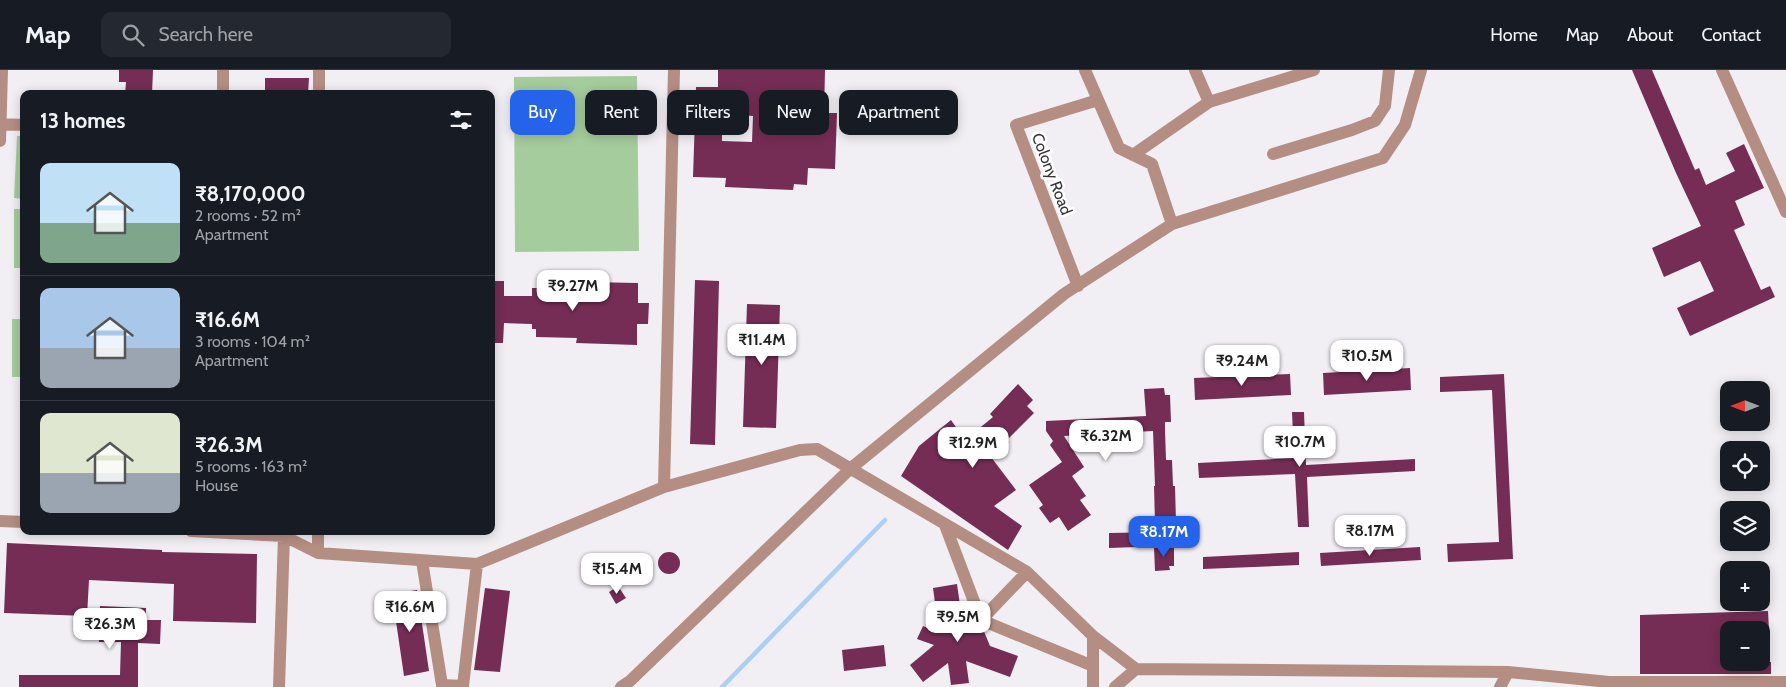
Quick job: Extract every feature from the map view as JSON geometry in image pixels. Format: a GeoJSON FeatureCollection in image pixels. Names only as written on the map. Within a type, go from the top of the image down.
{"type":"FeatureCollection","features":[{"type":"Feature","properties":{"kind":"street"},"geometry":{"type":"LineString","coordinates":[[0,142],[2,70]]}},
{"type":"Feature","properties":{"kind":"street"},"geometry":{"type":"LineString","coordinates":[[223,70],[223,90]]}},
{"type":"Feature","properties":{"kind":"street"},"geometry":{"type":"LineString","coordinates":[[319,90],[320,70]]}},
{"type":"Feature","properties":{"kind":"street"},"geometry":{"type":"LineString","coordinates":[[664,487],[674,70]]}},
{"type":"Feature","properties":{"kind":"street"},"geometry":{"type":"LineString","coordinates":[[1085,70],[1118,148],[1152,164],[1172,224]]}},
{"type":"Feature","properties":{"kind":"street"},"geometry":{"type":"LineString","coordinates":[[1195,70],[1210,102]]}},
{"type":"Feature","properties":{"kind":"street"},"geometry":{"type":"LineString","coordinates":[[1133,155],[1210,102],[1277,75],[1314,70]]}},
{"type":"Feature","properties":{"kind":"street"},"geometry":{"type":"LineString","coordinates":[[1272,154],[1352,130],[1375,121],[1385,106],[1389,70]]}},
{"type":"Feature","properties":{"kind":"street"},"geometry":{"type":"LineString","coordinates":[[621,687],[630,681],[850,469],[1064,294],[1172,224],[1383,158],[1405,125],[1421,70]]}},
{"type":"Feature","properties":{"kind":"street"},"geometry":{"type":"LineString","coordinates":[[1722,70],[1786,212]]}},
{"type":"Feature","properties":{"kind":"street","name":"Colony Road"},"geometry":{"type":"LineString","coordinates":[[1078,286],[1016,126],[1098,100]]}},
{"type":"Feature","properties":{"kind":"street"},"geometry":{"type":"LineString","coordinates":[[0,124],[20,124]]}},
{"type":"Feature","properties":{"kind":"street"},"geometry":{"type":"LineString","coordinates":[[265,535],[284,536],[318,554],[477,564],[664,487],[800,450],[817,448],[1027,572],[1093,636],[1136,669],[1508,672],[1609,682],[1786,682]]}},
{"type":"Feature","properties":{"kind":"street"},"geometry":{"type":"LineString","coordinates":[[0,521],[20,522]]}},
{"type":"Feature","properties":{"kind":"street"},"geometry":{"type":"LineString","coordinates":[[945,525],[980,620],[1093,666]]}},
{"type":"Feature","properties":{"kind":"street"},"geometry":{"type":"LineString","coordinates":[[318,535],[318,554]]}},
{"type":"Feature","properties":{"kind":"street"},"geometry":{"type":"LineString","coordinates":[[279,687],[284,536]]}},
{"type":"Feature","properties":{"kind":"street"},"geometry":{"type":"LineString","coordinates":[[422,561],[442,685],[463,686],[477,564]]}},
{"type":"Feature","properties":{"kind":"street"},"geometry":{"type":"LineString","coordinates":[[980,620],[1027,572]]}},
{"type":"Feature","properties":{"kind":"street"},"geometry":{"type":"LineString","coordinates":[[1093,636],[1093,687]]}},
{"type":"Feature","properties":{"kind":"street"},"geometry":{"type":"LineString","coordinates":[[1115,687],[1136,669]]}},
{"type":"Feature","properties":{"kind":"street"},"geometry":{"type":"LineString","coordinates":[[1500,687],[1508,672]]}},
{"type":"Feature","properties":{"kind":"green space"},"geometry":{"type":"Polygon","coordinates":[[[637,76],[637,90],[585,90],[585,135],[638,135],[639,251],[515,252],[514,135],[575,135],[575,90],[514,90],[514,77],[637,76]]]}},
{"type":"Feature","properties":{"kind":"green space"},"geometry":{"type":"Polygon","coordinates":[[[17,136],[20,136],[20,199],[14,198],[17,136]]]}},
{"type":"Feature","properties":{"kind":"green space"},"geometry":{"type":"Polygon","coordinates":[[[14,209],[20,209],[20,268],[14,268],[14,209]]]}},
{"type":"Feature","properties":{"kind":"green space"},"geometry":{"type":"Polygon","coordinates":[[[12,319],[20,319],[20,377],[12,377],[12,319]]]}},
{"type":"Feature","properties":{"kind":"building"},"geometry":{"type":"Polygon","coordinates":[[[119,70],[153,70],[152,90],[125,90],[126,82],[119,82],[119,70]]]}},
{"type":"Feature","properties":{"kind":"building"},"geometry":{"type":"Polygon","coordinates":[[[718,70],[825,70],[825,90],[759,90],[759,135],[829,135],[829,113],[837,113],[835,169],[808,168],[807,185],[794,184],[793,190],[725,187],[726,178],[693,177],[694,135],[722,135],[722,141],[752,142],[753,116],[749,116],[749,90],[696,90],[696,87],[718,87],[718,70]]]}},
{"type":"Feature","properties":{"kind":"building"},"geometry":{"type":"Polygon","coordinates":[[[1632,70],[1652,70],[1695,170],[1699,168],[1706,185],[1735,171],[1726,153],[1744,144],[1764,188],[1735,201],[1745,225],[1734,230],[1761,290],[1770,286],[1775,297],[1690,336],[1677,308],[1714,291],[1700,261],[1664,277],[1652,248],[1701,226],[1632,70]]]}},
{"type":"Feature","properties":{"kind":"building"},"geometry":{"type":"Polygon","coordinates":[[[265,78],[309,78],[308,90],[265,90],[265,78]]]}},
{"type":"Feature","properties":{"kind":"building"},"geometry":{"type":"Polygon","coordinates":[[[695,280],[719,281],[715,445],[690,444],[695,280]]]}},
{"type":"Feature","properties":{"kind":"building"},"geometry":{"type":"Polygon","coordinates":[[[495,281],[504,281],[504,296],[532,296],[532,288],[537,288],[537,281],[638,283],[638,303],[649,303],[648,324],[637,324],[637,345],[576,343],[577,338],[536,337],[536,329],[532,329],[532,324],[504,323],[503,343],[495,343],[495,281]]]}},
{"type":"Feature","properties":{"kind":"building"},"geometry":{"type":"Polygon","coordinates":[[[747,304],[780,305],[776,428],[743,427],[747,304]]]}},
{"type":"Feature","properties":{"kind":"building"},"geometry":{"type":"Polygon","coordinates":[[[1410,368],[1411,390],[1324,395],[1323,373],[1410,368]]]}},
{"type":"Feature","properties":{"kind":"building"},"geometry":{"type":"Polygon","coordinates":[[[1290,374],[1291,395],[1195,400],[1194,378],[1290,374]]]}},
{"type":"Feature","properties":{"kind":"building"},"geometry":{"type":"Polygon","coordinates":[[[1504,374],[1513,559],[1448,562],[1447,544],[1499,542],[1492,390],[1440,392],[1440,377],[1504,374]]]}},
{"type":"Feature","properties":{"kind":"building"},"geometry":{"type":"Polygon","coordinates":[[[1018,384],[1033,400],[1027,406],[1034,413],[1007,440],[1009,442],[991,457],[1016,490],[994,506],[1022,526],[1008,550],[901,476],[919,446],[951,420],[965,440],[993,417],[990,414],[1018,384]]]}},
{"type":"Feature","properties":{"kind":"building"},"geometry":{"type":"Polygon","coordinates":[[[1164,388],[1165,395],[1170,395],[1171,422],[1165,422],[1166,460],[1172,460],[1176,522],[1155,523],[1153,431],[1064,436],[1084,467],[1072,476],[1086,496],[1080,500],[1091,515],[1068,531],[1059,517],[1050,523],[1039,508],[1043,505],[1029,485],[1062,462],[1050,445],[1053,441],[1046,431],[1046,421],[1146,416],[1144,389],[1164,388]]]}},
{"type":"Feature","properties":{"kind":"building"},"geometry":{"type":"Polygon","coordinates":[[[1292,412],[1304,412],[1306,465],[1415,459],[1415,471],[1307,477],[1309,527],[1298,527],[1295,474],[1199,478],[1198,463],[1294,458],[1292,412]]]}},
{"type":"Feature","properties":{"kind":"building"},"geometry":{"type":"Polygon","coordinates":[[[1164,532],[1165,546],[1109,548],[1109,533],[1164,532]]]}},
{"type":"Feature","properties":{"kind":"building"},"geometry":{"type":"Polygon","coordinates":[[[7,543],[162,550],[162,552],[257,554],[256,623],[173,621],[174,584],[89,580],[87,616],[4,613],[7,543]]]}},
{"type":"Feature","properties":{"kind":"building"},"geometry":{"type":"Polygon","coordinates":[[[1174,547],[1174,566],[1169,566],[1170,570],[1155,571],[1154,548],[1174,547]]]}},
{"type":"Feature","properties":{"kind":"building"},"geometry":{"type":"Polygon","coordinates":[[[1420,547],[1421,560],[1321,566],[1320,553],[1420,547]]]}},
{"type":"Feature","properties":{"kind":"building"},"geometry":{"type":"Polygon","coordinates":[[[669,552],[677,555],[680,563],[677,571],[669,574],[661,571],[658,563],[661,555],[669,552]]]}},
{"type":"Feature","properties":{"kind":"building"},"geometry":{"type":"Polygon","coordinates":[[[1299,552],[1299,565],[1203,569],[1203,557],[1299,552]]]}},
{"type":"Feature","properties":{"kind":"building"},"geometry":{"type":"Polygon","coordinates":[[[957,584],[961,612],[971,617],[975,625],[983,629],[990,646],[1018,656],[1010,677],[966,661],[969,683],[951,685],[948,663],[923,682],[910,665],[934,645],[917,639],[923,626],[939,633],[933,588],[957,584]]]}},
{"type":"Feature","properties":{"kind":"building"},"geometry":{"type":"Polygon","coordinates":[[[618,586],[626,598],[616,604],[609,592],[618,586]]]}},
{"type":"Feature","properties":{"kind":"building"},"geometry":{"type":"Polygon","coordinates":[[[485,588],[510,591],[500,672],[474,670],[485,588]]]}},
{"type":"Feature","properties":{"kind":"building"},"geometry":{"type":"Polygon","coordinates":[[[417,590],[429,671],[404,676],[392,594],[417,590]]]}},
{"type":"Feature","properties":{"kind":"building"},"geometry":{"type":"Polygon","coordinates":[[[100,606],[146,608],[146,620],[161,620],[160,644],[138,643],[138,687],[19,687],[19,675],[120,675],[121,642],[99,642],[100,606]]]}},
{"type":"Feature","properties":{"kind":"building"},"geometry":{"type":"Polygon","coordinates":[[[1768,611],[1769,621],[1720,621],[1720,671],[1770,671],[1771,662],[1771,674],[1640,674],[1640,615],[1768,611]]]}},
{"type":"Feature","properties":{"kind":"building"},"geometry":{"type":"Polygon","coordinates":[[[884,645],[886,666],[844,671],[842,650],[884,645]]]}},
{"type":"Feature","properties":{"kind":"waterway"},"geometry":{"type":"LineString","coordinates":[[722,687],[885,520]]}}]}
